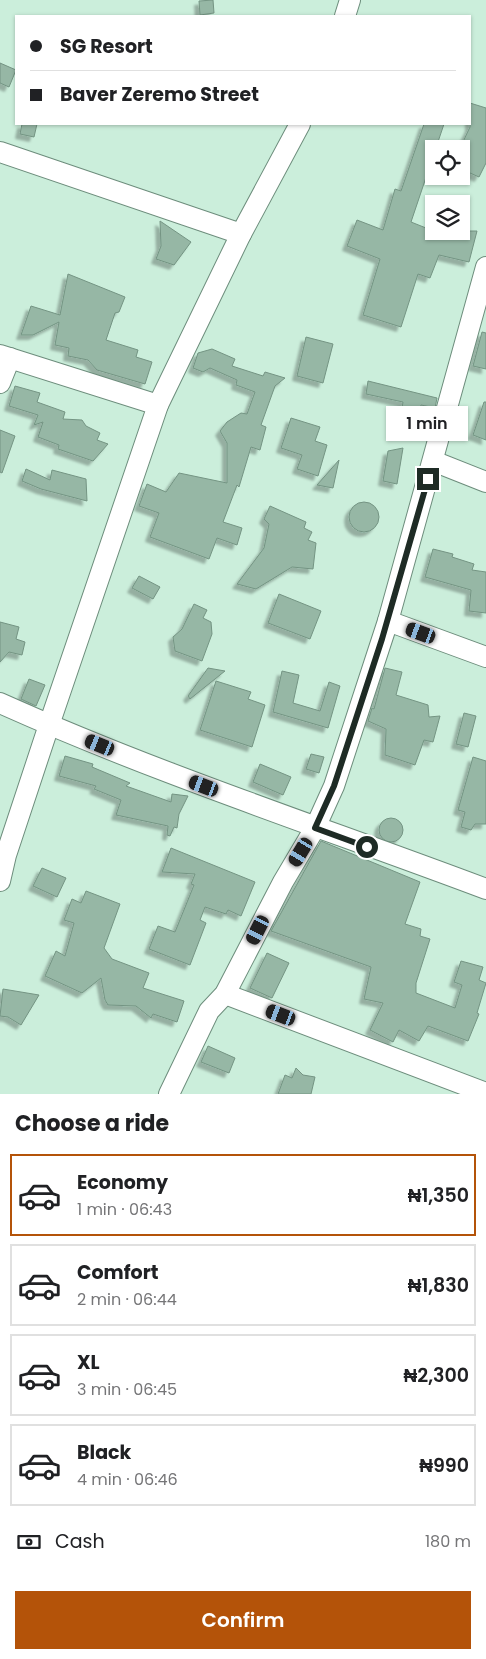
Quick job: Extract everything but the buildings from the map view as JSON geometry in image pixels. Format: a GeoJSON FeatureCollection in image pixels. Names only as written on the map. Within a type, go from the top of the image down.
{"type":"FeatureCollection","features":[{"type":"Feature","properties":{"kind":"street"},"geometry":{"type":"LineString","coordinates":[[344,15],[350,0]]}},
{"type":"Feature","properties":{"kind":"street"},"geometry":{"type":"LineString","coordinates":[[0,881],[3,854],[158,406],[241,234],[299,125]]}},
{"type":"Feature","properties":{"kind":"street"},"geometry":{"type":"LineString","coordinates":[[0,152],[241,234]]}},
{"type":"Feature","properties":{"kind":"street"},"geometry":{"type":"LineString","coordinates":[[169,1094],[209,1010],[225,994],[283,882],[315,828],[334,786],[388,621],[486,267]]}},
{"type":"Feature","properties":{"kind":"street"},"geometry":{"type":"LineString","coordinates":[[0,383],[5,356],[158,406]]}},
{"type":"Feature","properties":{"kind":"street"},"geometry":{"type":"LineString","coordinates":[[433,461],[486,482]]}},
{"type":"Feature","properties":{"kind":"street"},"geometry":{"type":"LineString","coordinates":[[388,621],[486,657]]}},
{"type":"Feature","properties":{"kind":"street"},"geometry":{"type":"LineString","coordinates":[[0,703],[49,725],[315,828],[486,889]]}},
{"type":"Feature","properties":{"kind":"street"},"geometry":{"type":"LineString","coordinates":[[225,994],[486,1093]]}},
{"type":"Feature","properties":{"kind":"route"},"geometry":{"type":"LineString","coordinates":[[367,847],[315,828],[334,786],[388,621],[428,479]]}}]}
